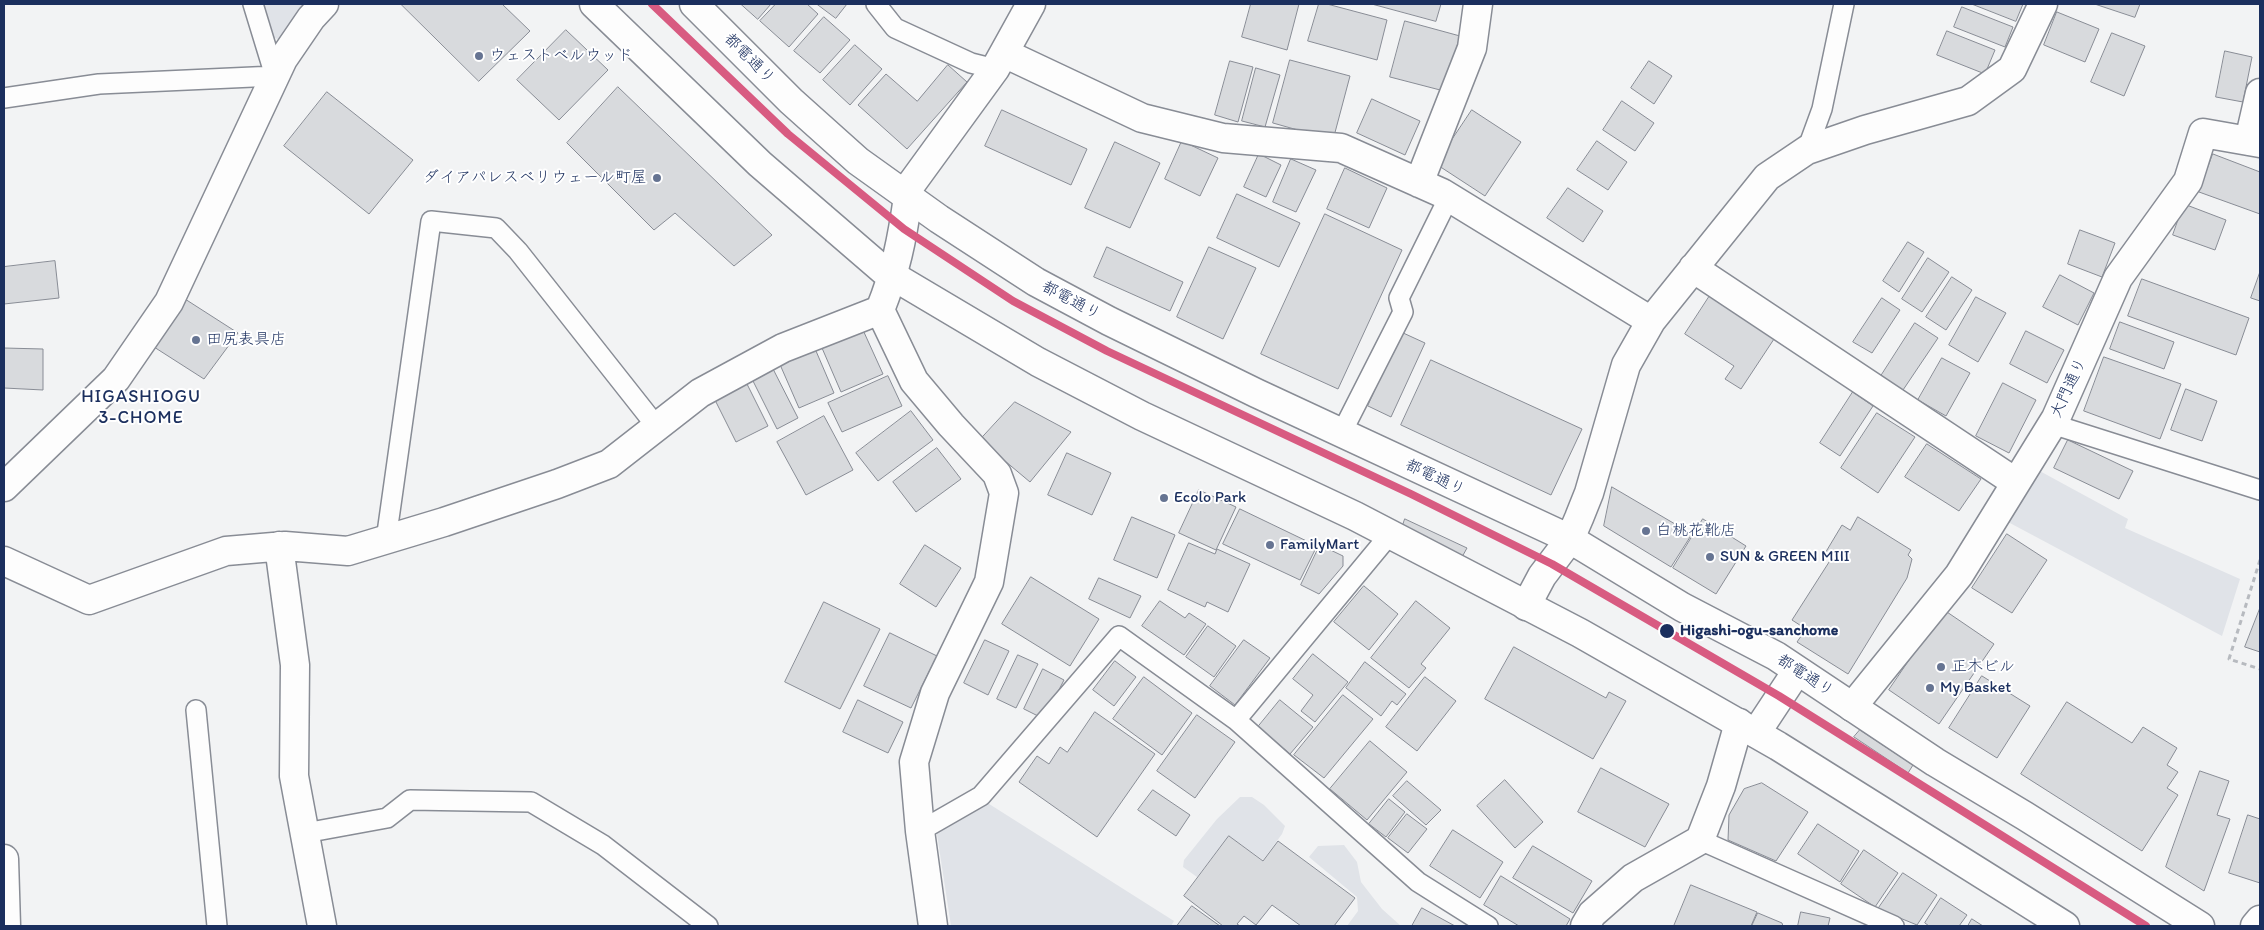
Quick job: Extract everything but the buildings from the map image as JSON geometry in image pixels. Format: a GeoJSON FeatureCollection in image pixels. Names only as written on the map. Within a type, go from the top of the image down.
{"type":"FeatureCollection","features":[{"type":"Feature","properties":{"kind":"street"},"geometry":{"type":"LineString","coordinates":[[4,487],[116,379],[169,302],[283,59],[311,18],[324,4]]}},
{"type":"Feature","properties":{"kind":"street"},"geometry":{"type":"LineString","coordinates":[[594,4],[760,164],[884,270],[1038,362],[1142,416],[1391,534],[1580,633],[1747,728],[2064,926]]}},
{"type":"Feature","properties":{"kind":"street","name":"都電通り"},"geometry":{"type":"LineString","coordinates":[[694,4],[791,101],[858,161],[906,196],[1036,282],[1109,321],[1341,434],[1570,540],[1682,607],[1776,656],[1935,762],[2200,926]]}},
{"type":"Feature","properties":{"kind":"street"},"geometry":{"type":"LineString","coordinates":[[4,561],[88,600],[226,551],[279,546],[348,551],[547,487],[609,464],[700,393],[783,348],[880,310],[894,276],[901,246],[906,196],[1000,61],[1031,4]]}},
{"type":"Feature","properties":{"kind":"street"},"geometry":{"type":"LineString","coordinates":[[1419,182],[1472,48],[1478,4]]}},
{"type":"Feature","properties":{"kind":"street"},"geometry":{"type":"LineString","coordinates":[[1526,606],[1542,576],[1570,540],[1589,493],[1626,365],[1651,321],[1767,177],[1807,150],[1865,130],[1968,101],[2012,69],[2043,4]]}},
{"type":"Feature","properties":{"kind":"street"},"geometry":{"type":"LineString","coordinates":[[1000,61],[1142,118],[1223,138],[1341,148],[1449,197],[1651,321]]}},
{"type":"Feature","properties":{"kind":"street","name":"大門通り"},"geometry":{"type":"LineString","coordinates":[[1852,707],[1959,576],[2052,424],[2118,278],[2188,181],[2203,133],[2254,142],[2260,93]]}},
{"type":"Feature","properties":{"kind":"street"},"geometry":{"type":"LineString","coordinates":[[1693,268],[2015,482]]}},
{"type":"Feature","properties":{"kind":"street"},"geometry":{"type":"LineString","coordinates":[[880,310],[914,381],[951,425],[998,474],[1004,493],[989,582],[935,693],[914,762],[920,831],[933,926]]}},
{"type":"Feature","properties":{"kind":"street"},"geometry":{"type":"LineString","coordinates":[[279,546],[295,665],[294,776],[322,926]]}},
{"type":"Feature","properties":{"kind":"street"},"geometry":{"type":"LineString","coordinates":[[1585,926],[1592,914],[1633,878],[1700,840],[1721,786],[1747,728],[1797,670]]}},
{"type":"Feature","properties":{"kind":"street"},"geometry":{"type":"LineString","coordinates":[[4,859],[6,926]]}},
{"type":"Feature","properties":{"kind":"street"},"geometry":{"type":"LineString","coordinates":[[2255,926],[2260,920]]}},
{"type":"Feature","properties":{"kind":"lane"},"geometry":{"type":"LineString","coordinates":[[4,98],[99,84],[275,76],[253,4]]}},
{"type":"Feature","properties":{"kind":"lane"},"geometry":{"type":"LineString","coordinates":[[876,4],[895,28],[971,63],[1000,61]]}},
{"type":"Feature","properties":{"kind":"lane"},"geometry":{"type":"LineString","coordinates":[[1807,150],[1822,109],[1844,4]]}},
{"type":"Feature","properties":{"kind":"lane"},"geometry":{"type":"LineString","coordinates":[[1341,434],[1403,312],[1399,298],[1449,197]]}},
{"type":"Feature","properties":{"kind":"lane"},"geometry":{"type":"LineString","coordinates":[[386,540],[431,221],[496,228],[518,251],[657,427]]}},
{"type":"Feature","properties":{"kind":"lane"},"geometry":{"type":"LineString","coordinates":[[2052,424],[2260,490]]}},
{"type":"Feature","properties":{"kind":"lane"},"geometry":{"type":"LineString","coordinates":[[1236,720],[1391,534]]}},
{"type":"Feature","properties":{"kind":"lane"},"geometry":{"type":"LineString","coordinates":[[920,831],[981,796],[1119,636],[1236,720],[1418,882],[1488,926]]}},
{"type":"Feature","properties":{"kind":"lane"},"geometry":{"type":"LineString","coordinates":[[196,710],[217,926]]}},
{"type":"Feature","properties":{"kind":"lane"},"geometry":{"type":"LineString","coordinates":[[305,833],[388,818],[410,800],[531,802],[603,845],[699,923]]}},
{"type":"Feature","properties":{"kind":"lane"},"geometry":{"type":"LineString","coordinates":[[1700,840],[1894,926]]}},
{"type":"Feature","properties":{"kind":"path"},"geometry":{"type":"LineString","coordinates":[[2260,560],[2229,659],[2260,669]]}},
{"type":"Feature","properties":{"kind":"shaded area"},"geometry":{"type":"Polygon","coordinates":[[[262,4],[311,4],[283,41],[272,37],[262,4]]]}},
{"type":"Feature","properties":{"kind":"shaded area"},"geometry":{"type":"Polygon","coordinates":[[[2036,469],[2128,519],[2125,528],[2240,579],[2222,636],[2008,522],[2036,469]]]}},
{"type":"Feature","properties":{"kind":"shaded area"},"geometry":{"type":"Polygon","coordinates":[[[1240,797],[1252,797],[1264,805],[1285,826],[1282,834],[1263,860],[1229,836],[1197,877],[1183,867],[1184,860],[1217,819],[1240,797]]]}},
{"type":"Feature","properties":{"kind":"shaded area"},"geometry":{"type":"Polygon","coordinates":[[[986,802],[1174,921],[1171,926],[951,926],[936,828],[986,802]]]}},
{"type":"Feature","properties":{"kind":"shaded area"},"geometry":{"type":"Polygon","coordinates":[[[1344,845],[1357,862],[1361,882],[1382,909],[1401,926],[1347,926],[1358,911],[1357,897],[1309,857],[1318,846],[1344,845]]]}},
{"type":"Feature","properties":{"kind":"transit line"},"geometry":{"type":"LineString","coordinates":[[652,4],[788,134],[904,229],[1013,301],[1107,351],[1411,494],[1552,564],[1779,696],[2146,926]]}},
{"type":"Feature","properties":{"kind":"place","name":"ウェストベルウッド"},"geometry":{"type":"Point","coordinates":[479,56]}},
{"type":"Feature","properties":{"kind":"place","name":"ダイアパレスベリウェール町屋"},"geometry":{"type":"Point","coordinates":[657,178]}},
{"type":"Feature","properties":{"kind":"place","name":"田尻表具店"},"geometry":{"type":"Point","coordinates":[196,340]}},
{"type":"Feature","properties":{"kind":"place","name":"Ecolo Park"},"geometry":{"type":"Point","coordinates":[1164,498]}},
{"type":"Feature","properties":{"kind":"place","name":"白桃花靴店"},"geometry":{"type":"Point","coordinates":[1646,531]}},
{"type":"Feature","properties":{"kind":"place","name":"FamilyMart"},"geometry":{"type":"Point","coordinates":[1270,545]}},
{"type":"Feature","properties":{"kind":"place","name":"SUN & GREEN MIII"},"geometry":{"type":"Point","coordinates":[1710,557]}},
{"type":"Feature","properties":{"kind":"place","name":"Higashi-ogu-sanchome"},"geometry":{"type":"Point","coordinates":[1667,631]}},
{"type":"Feature","properties":{"kind":"place","name":"正木ビル"},"geometry":{"type":"Point","coordinates":[1941,667]}},
{"type":"Feature","properties":{"kind":"place","name":"My Basket"},"geometry":{"type":"Point","coordinates":[1930,688]}},
{"type":"Feature","properties":{"kind":"district","name":"HIGASHIOGU 3-CHOME"},"geometry":{"type":"Point","coordinates":[141,407]}}]}
